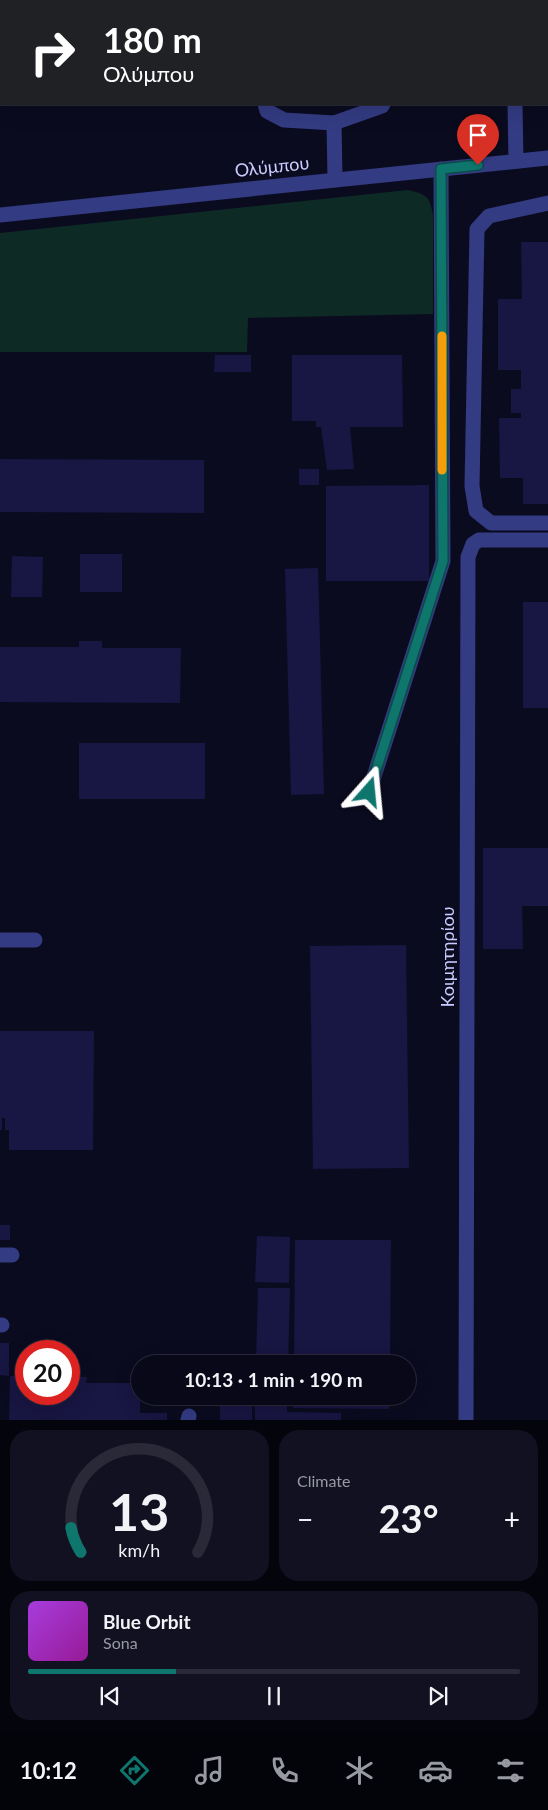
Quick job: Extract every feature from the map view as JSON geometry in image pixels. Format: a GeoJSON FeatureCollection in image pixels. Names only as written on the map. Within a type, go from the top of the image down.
{"type":"FeatureCollection","features":[{"type":"Feature","properties":{"kind":"street"},"geometry":{"type":"LineString","coordinates":[[265,105],[267,111],[284,120],[334,123],[382,105]]}},
{"type":"Feature","properties":{"kind":"street"},"geometry":{"type":"LineString","coordinates":[[514,105],[516,161]]}},
{"type":"Feature","properties":{"kind":"street"},"geometry":{"type":"LineString","coordinates":[[334,123],[335,180]]}},
{"type":"Feature","properties":{"kind":"street","name":"Ολύμπου"},"geometry":{"type":"LineString","coordinates":[[0,215],[548,158]]}},
{"type":"Feature","properties":{"kind":"street"},"geometry":{"type":"LineString","coordinates":[[369,792],[443,561],[441,169]]}},
{"type":"Feature","properties":{"kind":"street"},"geometry":{"type":"LineString","coordinates":[[548,203],[490,216],[477,228],[472,486],[476,512],[491,523],[548,523]]}},
{"type":"Feature","properties":{"kind":"street","name":"Κοιμητηρίου"},"geometry":{"type":"LineString","coordinates":[[466,1420],[468,557],[469,550],[479,540],[548,540]]}},
{"type":"Feature","properties":{"kind":"street"},"geometry":{"type":"LineString","coordinates":[[0,940],[35,940]]}},
{"type":"Feature","properties":{"kind":"green space"},"geometry":{"type":"Polygon","coordinates":[[[408,190],[426,197],[432,209],[433,314],[248,318],[247,352],[0,352],[0,233],[408,190]]]}},
{"type":"Feature","properties":{"kind":"building"},"geometry":{"type":"Polygon","coordinates":[[[521,242],[548,242],[548,504],[523,504],[523,478],[500,478],[499,418],[521,418],[521,413],[511,413],[511,389],[521,389],[521,370],[498,370],[498,299],[522,299],[521,242]]]}},
{"type":"Feature","properties":{"kind":"building"},"geometry":{"type":"Polygon","coordinates":[[[215,355],[251,355],[251,372],[214,372],[215,355]]]}},
{"type":"Feature","properties":{"kind":"building"},"geometry":{"type":"Polygon","coordinates":[[[292,355],[402,355],[403,427],[350,427],[354,469],[327,470],[321,427],[316,427],[316,421],[292,421],[292,355]]]}},
{"type":"Feature","properties":{"kind":"building"},"geometry":{"type":"Polygon","coordinates":[[[0,459],[204,460],[204,513],[0,512],[0,459]]]}},
{"type":"Feature","properties":{"kind":"building"},"geometry":{"type":"Polygon","coordinates":[[[299,469],[319,469],[319,485],[299,485],[299,469]]]}},
{"type":"Feature","properties":{"kind":"building"},"geometry":{"type":"Polygon","coordinates":[[[429,485],[429,581],[326,581],[326,486],[429,485]]]}},
{"type":"Feature","properties":{"kind":"building"},"geometry":{"type":"Polygon","coordinates":[[[80,554],[122,554],[122,592],[80,592],[80,554]]]}},
{"type":"Feature","properties":{"kind":"building"},"geometry":{"type":"Polygon","coordinates":[[[12,556],[43,557],[42,597],[11,597],[12,556]]]}},
{"type":"Feature","properties":{"kind":"building"},"geometry":{"type":"Polygon","coordinates":[[[318,568],[324,794],[291,795],[285,569],[318,568]]]}},
{"type":"Feature","properties":{"kind":"building"},"geometry":{"type":"Polygon","coordinates":[[[523,602],[548,602],[548,708],[523,708],[523,602]]]}},
{"type":"Feature","properties":{"kind":"building"},"geometry":{"type":"Polygon","coordinates":[[[79,641],[102,641],[102,648],[181,648],[180,703],[0,702],[0,647],[79,647],[79,641]]]}},
{"type":"Feature","properties":{"kind":"building"},"geometry":{"type":"Polygon","coordinates":[[[79,743],[205,743],[205,799],[79,799],[79,743]]]}},
{"type":"Feature","properties":{"kind":"building"},"geometry":{"type":"Polygon","coordinates":[[[483,848],[548,848],[548,906],[522,906],[523,949],[483,949],[483,848]]]}},
{"type":"Feature","properties":{"kind":"building"},"geometry":{"type":"Polygon","coordinates":[[[406,945],[409,1168],[313,1169],[310,946],[406,945]]]}},
{"type":"Feature","properties":{"kind":"building"},"geometry":{"type":"Polygon","coordinates":[[[0,1031],[94,1031],[93,1150],[9,1150],[9,1130],[5,1130],[5,1118],[2,1118],[2,1130],[0,1130],[0,1031]]]}},
{"type":"Feature","properties":{"kind":"building"},"geometry":{"type":"Polygon","coordinates":[[[0,1225],[10,1225],[10,1240],[0,1240],[0,1225]]]}},
{"type":"Feature","properties":{"kind":"building"},"geometry":{"type":"Polygon","coordinates":[[[257,1236],[290,1237],[289,1283],[255,1282],[257,1236]]]}},
{"type":"Feature","properties":{"kind":"building"},"geometry":{"type":"Polygon","coordinates":[[[295,1240],[391,1240],[390,1355],[294,1355],[295,1240]]]}},
{"type":"Feature","properties":{"kind":"building"},"geometry":{"type":"Polygon","coordinates":[[[258,1288],[290,1288],[288,1355],[256,1355],[258,1288]]]}},
{"type":"Feature","properties":{"kind":"building"},"geometry":{"type":"Polygon","coordinates":[[[0,1343],[9,1343],[9,1376],[0,1375],[0,1343]]]}},
{"type":"Feature","properties":{"kind":"building"},"geometry":{"type":"Polygon","coordinates":[[[10,1376],[15,1376],[15,1405],[80,1405],[80,1377],[87,1377],[86,1383],[131,1383],[131,1405],[140,1405],[140,1413],[167,1413],[167,1420],[9,1420],[10,1376]]]}},
{"type":"Feature","properties":{"kind":"building"},"geometry":{"type":"Polygon","coordinates":[[[220,1405],[252,1405],[252,1420],[220,1420],[220,1405]]]}},
{"type":"Feature","properties":{"kind":"building"},"geometry":{"type":"Polygon","coordinates":[[[255,1405],[287,1405],[287,1412],[341,1413],[341,1420],[255,1420],[255,1405]]]}},
{"type":"Feature","properties":{"kind":"building"},"geometry":{"type":"Polygon","coordinates":[[[293,1405],[389,1405],[389,1409],[293,1408],[293,1405]]]}},
{"type":"Feature","properties":{"kind":"slow traffic"},"geometry":{"type":"LineString","coordinates":[[442,336],[442,470]]}},
{"type":"Feature","properties":{"kind":"route"},"geometry":{"type":"LineString","coordinates":[[369,792],[443,561],[441,169],[478,165]]}}]}
